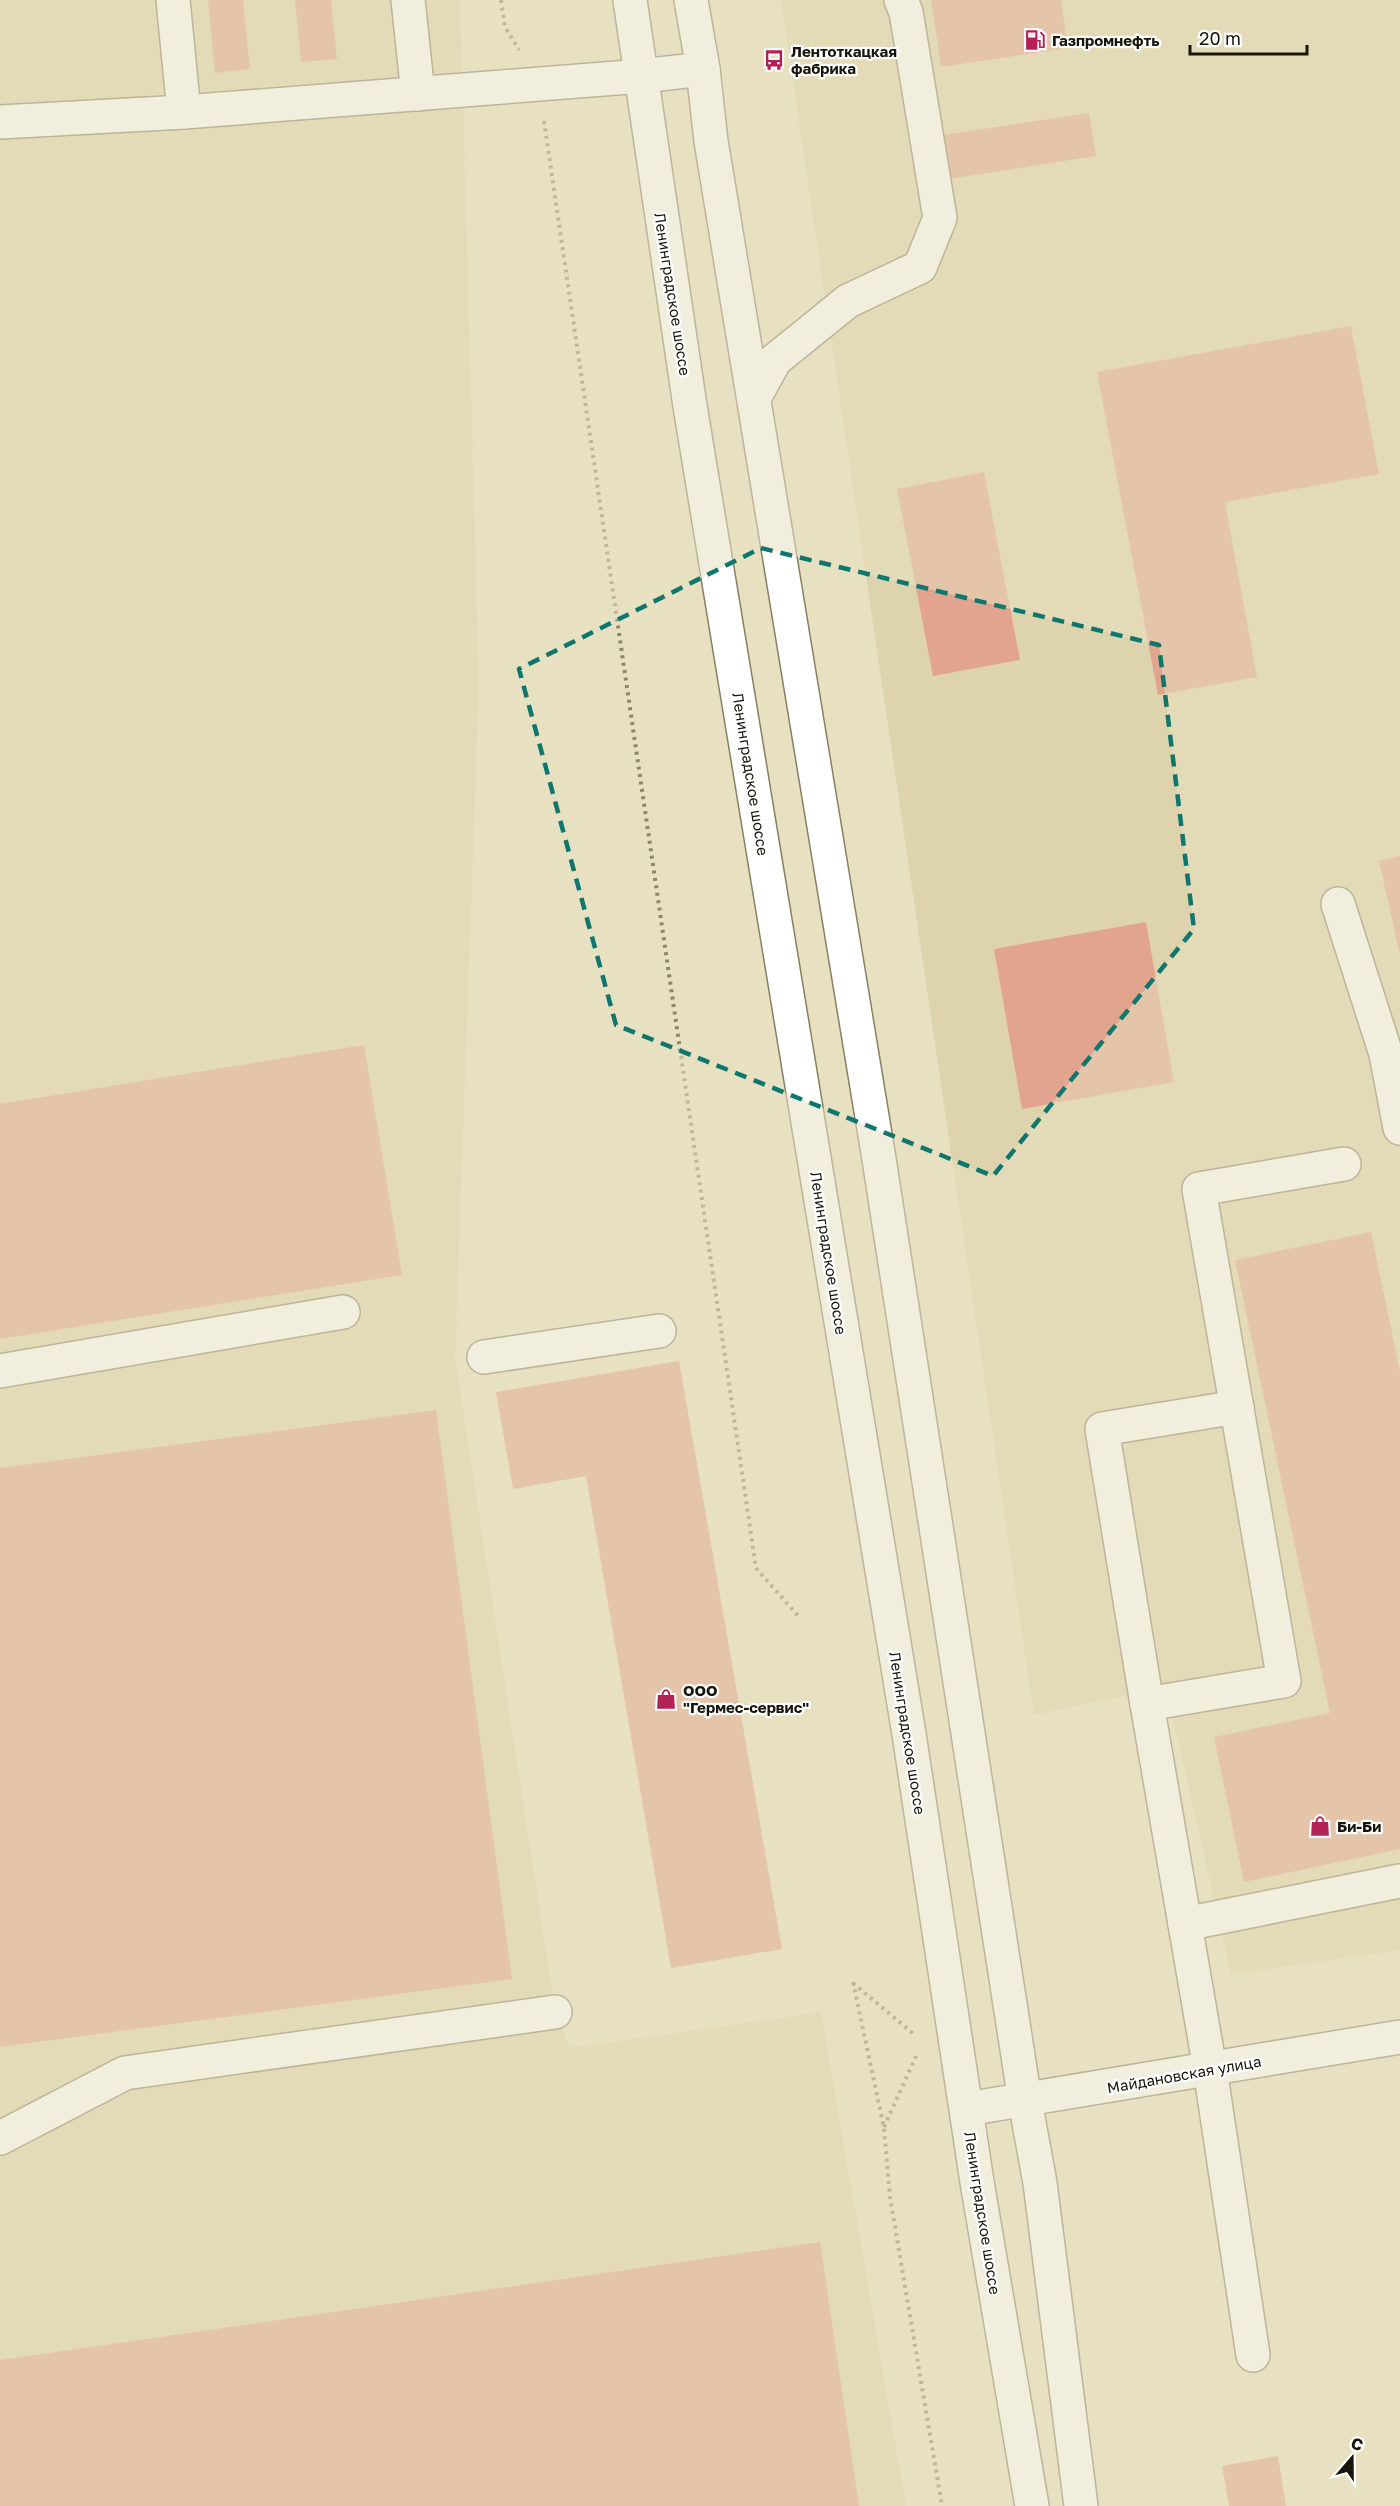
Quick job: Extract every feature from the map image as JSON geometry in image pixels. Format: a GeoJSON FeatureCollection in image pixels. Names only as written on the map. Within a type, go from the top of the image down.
{"type":"FeatureCollection","features":[{"type":"Feature","properties":{"kind":"main road"},"geometry":{"type":"LineString","coordinates":[[173,0],[184,112]]}},
{"type":"Feature","properties":{"kind":"main road"},"geometry":{"type":"LineString","coordinates":[[408,0],[418,94]]}},
{"type":"Feature","properties":{"kind":"main road","name":"Ленинградское шоссе"},"geometry":{"type":"LineString","coordinates":[[630,0],[694,429],[905,1711],[977,2182],[1032,2506]]}},
{"type":"Feature","properties":{"kind":"main road"},"geometry":{"type":"LineString","coordinates":[[692,0],[711,141],[879,1159],[1025,2101],[1040,2182],[1081,2506]]}},
{"type":"Feature","properties":{"kind":"main road"},"geometry":{"type":"LineString","coordinates":[[754,398],[775,360],[848,301],[920,267],[940,218],[906,12],[901,0]]}},
{"type":"Feature","properties":{"kind":"main road"},"geometry":{"type":"LineString","coordinates":[[0,122],[184,112],[642,76],[703,69]]}},
{"type":"Feature","properties":{"kind":"main road"},"geometry":{"type":"LineString","coordinates":[[1338,904],[1386,1054],[1400,1128]]}},
{"type":"Feature","properties":{"kind":"main road"},"geometry":{"type":"LineString","coordinates":[[1147,1704],[1284,1681],[1199,1189],[1344,1164]]}},
{"type":"Feature","properties":{"kind":"main road"},"geometry":{"type":"LineString","coordinates":[[0,1371],[343,1312]]}},
{"type":"Feature","properties":{"kind":"main road"},"geometry":{"type":"LineString","coordinates":[[484,1357],[659,1331]]}},
{"type":"Feature","properties":{"kind":"main road"},"geometry":{"type":"LineString","coordinates":[[1237,1407],[1102,1429],[1210,2069],[1253,2355]]}},
{"type":"Feature","properties":{"kind":"main road"},"geometry":{"type":"LineString","coordinates":[[1185,1924],[1400,1881]]}},
{"type":"Feature","properties":{"kind":"main road"},"geometry":{"type":"LineString","coordinates":[[0,2138],[124,2073],[555,2012]]}},
{"type":"Feature","properties":{"kind":"main road","name":"Майдановская улица"},"geometry":{"type":"LineString","coordinates":[[967,2109],[1400,2037]]}},
{"type":"Feature","properties":{"kind":"path"},"geometry":{"type":"LineString","coordinates":[[501,0],[505,27],[539,83],[756,1568],[800,1618]]}},
{"type":"Feature","properties":{"kind":"path"},"geometry":{"type":"LineString","coordinates":[[884,2128],[923,2042],[853,1982],[884,2128],[890,2197],[942,2506]]}},
{"type":"Feature","properties":{"kind":"highlighted area"},"geometry":{"type":"Polygon","coordinates":[[[761,548],[1159,645],[1194,929],[993,1176],[616,1025],[519,669],[761,548]]]}},
{"type":"Feature","properties":{"kind":"shaded area"},"geometry":{"type":"Polygon","coordinates":[[[0,0],[460,0],[479,685],[455,1357],[555,2011],[570,2048],[821,2012],[906,2506],[0,2506],[0,0]]]}},
{"type":"Feature","properties":{"kind":"shaded area"},"geometry":{"type":"Polygon","coordinates":[[[781,0],[1400,0],[1400,1950],[1231,1974],[1166,1687],[1034,1715],[781,0]]]}},
{"type":"Feature","properties":{"kind":"building"},"geometry":{"type":"Polygon","coordinates":[[[208,0],[243,0],[250,69],[215,73],[208,0]]]}},
{"type":"Feature","properties":{"kind":"building"},"geometry":{"type":"Polygon","coordinates":[[[295,0],[331,0],[337,59],[301,62],[295,0]]]}},
{"type":"Feature","properties":{"kind":"building"},"geometry":{"type":"Polygon","coordinates":[[[931,0],[1061,0],[1068,48],[941,67],[931,0]]]}},
{"type":"Feature","properties":{"kind":"building"},"geometry":{"type":"Polygon","coordinates":[[[1089,113],[1096,156],[929,182],[923,138],[1089,113]]]}},
{"type":"Feature","properties":{"kind":"building"},"geometry":{"type":"Polygon","coordinates":[[[1351,326],[1379,474],[1225,502],[1257,677],[1158,695],[1097,372],[1351,326]]]}},
{"type":"Feature","properties":{"kind":"building"},"geometry":{"type":"Polygon","coordinates":[[[984,472],[1020,660],[933,676],[897,489],[984,472]]]}},
{"type":"Feature","properties":{"kind":"building"},"geometry":{"type":"Polygon","coordinates":[[[1400,856],[1400,951],[1399,951],[1379,861],[1400,856]]]}},
{"type":"Feature","properties":{"kind":"building"},"geometry":{"type":"Polygon","coordinates":[[[1146,922],[1174,1082],[1022,1109],[994,949],[1146,922]]]}},
{"type":"Feature","properties":{"kind":"building"},"geometry":{"type":"Polygon","coordinates":[[[364,1045],[402,1275],[0,1339],[0,1104],[364,1045]]]}},
{"type":"Feature","properties":{"kind":"building"},"geometry":{"type":"Polygon","coordinates":[[[1371,1232],[1400,1371],[1400,1849],[1244,1882],[1214,1737],[1330,1713],[1235,1260],[1371,1232]]]}},
{"type":"Feature","properties":{"kind":"building"},"geometry":{"type":"Polygon","coordinates":[[[679,1361],[782,1949],[671,1968],[586,1476],[513,1489],[496,1392],[679,1361]]]}},
{"type":"Feature","properties":{"kind":"building"},"geometry":{"type":"Polygon","coordinates":[[[436,1410],[512,1979],[0,2047],[0,1468],[436,1410]]]}},
{"type":"Feature","properties":{"kind":"building"},"geometry":{"type":"Polygon","coordinates":[[[820,2242],[859,2506],[0,2506],[0,2360],[820,2242]]]}},
{"type":"Feature","properties":{"kind":"building"},"geometry":{"type":"Polygon","coordinates":[[[1278,2456],[1286,2506],[1229,2506],[1222,2466],[1278,2456]]]}},
{"type":"Feature","properties":{"kind":"place","name":"Газпромнефть"},"geometry":{"type":"Point","coordinates":[1035,40]}},
{"type":"Feature","properties":{"kind":"place","name":"Лентоткацкая фабрика"},"geometry":{"type":"Point","coordinates":[774,60]}},
{"type":"Feature","properties":{"kind":"place","name":"ООО \"Гермес-сервис\""},"geometry":{"type":"Point","coordinates":[666,1699]}},
{"type":"Feature","properties":{"kind":"place","name":"Би-Би"},"geometry":{"type":"Point","coordinates":[1320,1826]}}]}
